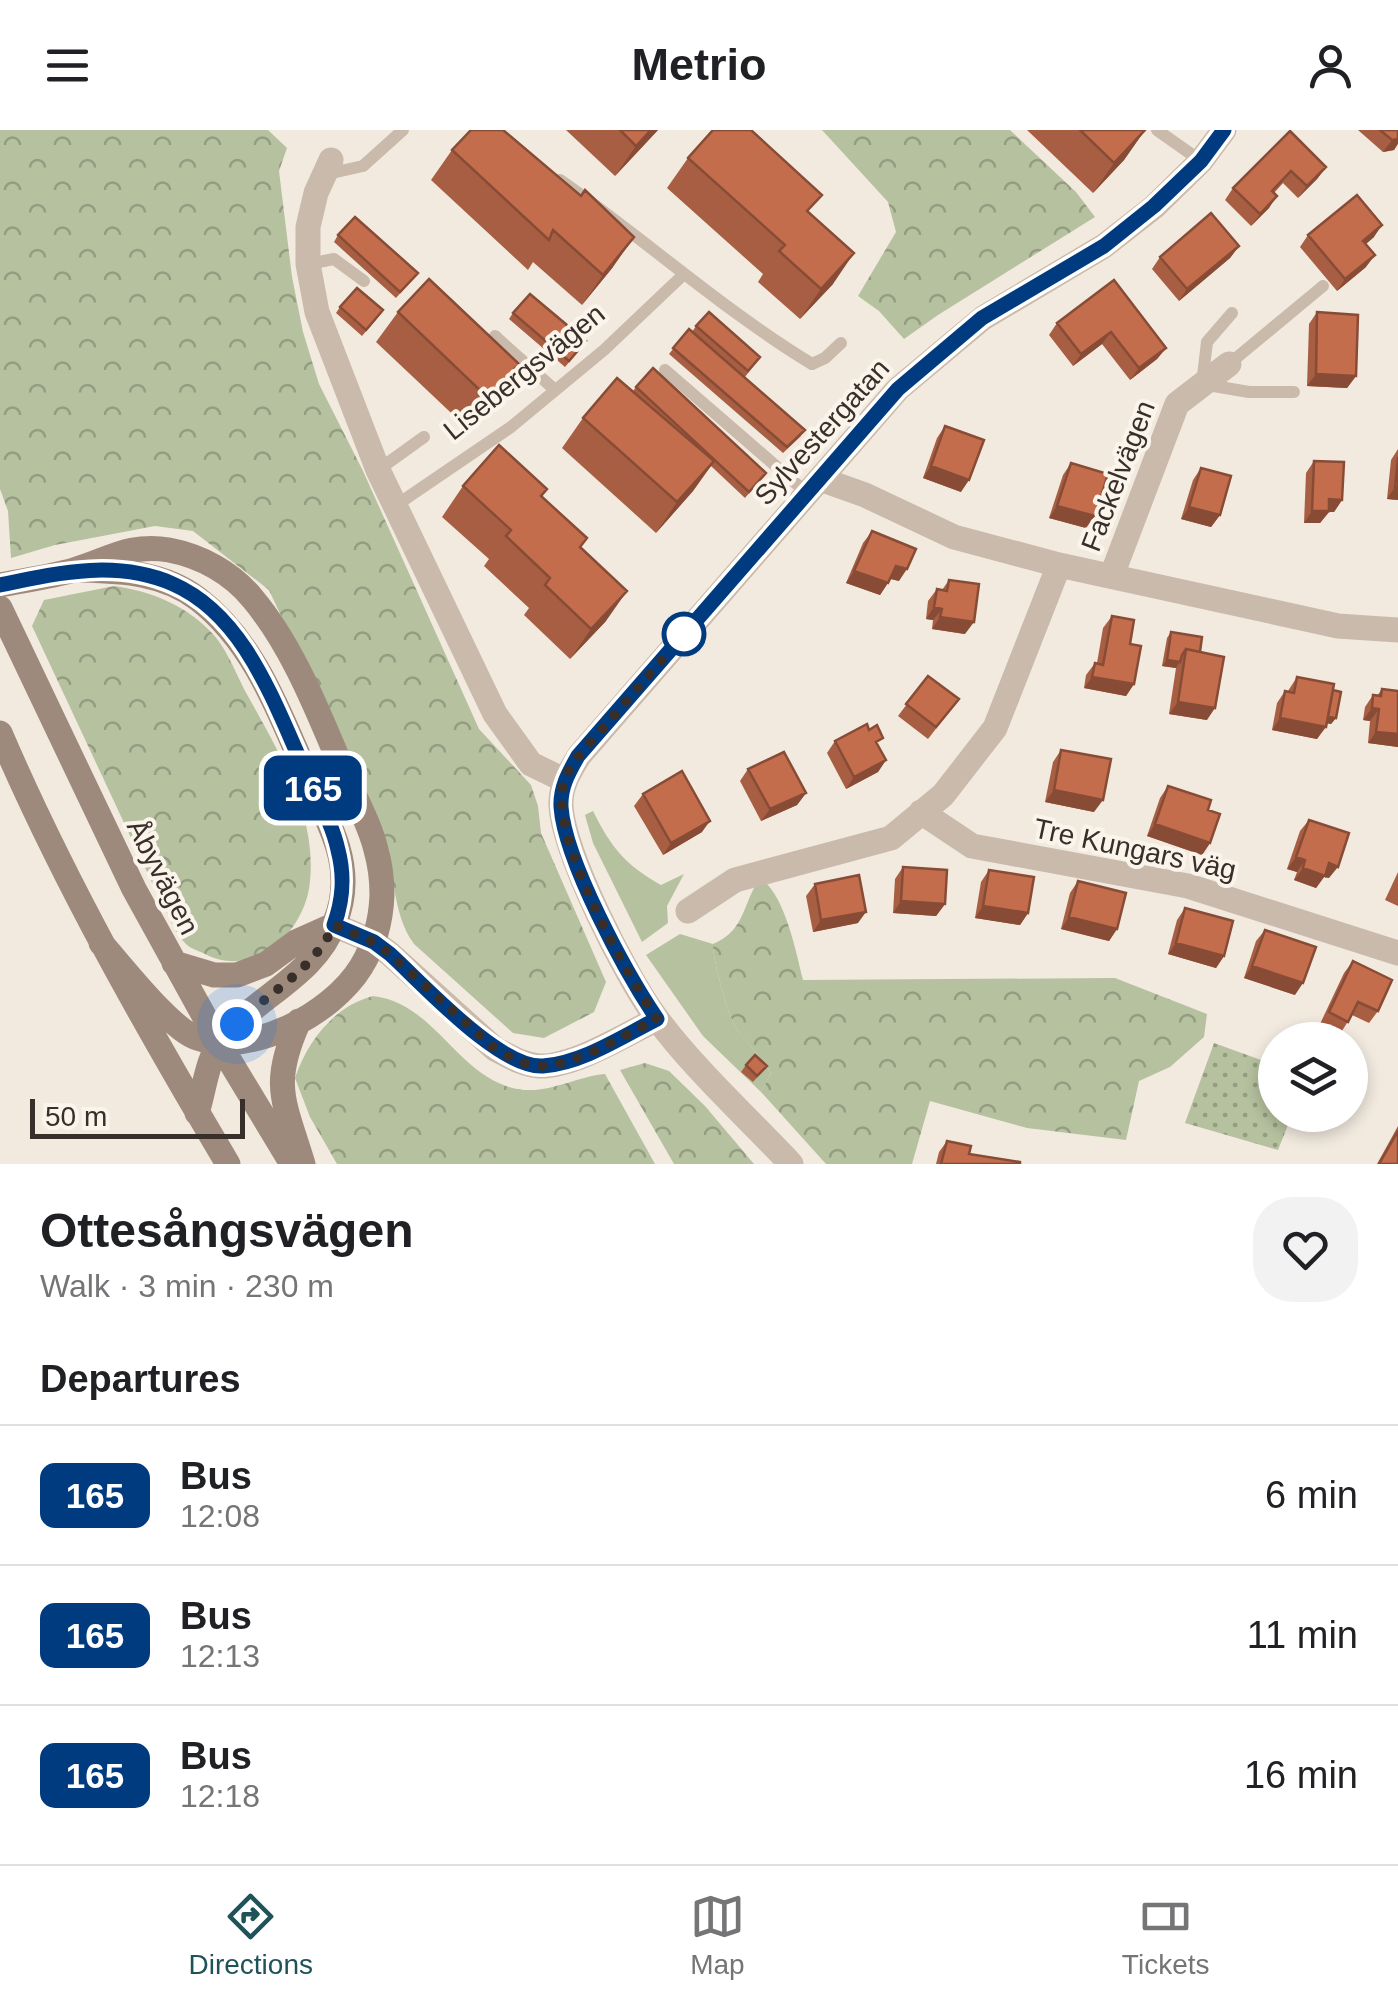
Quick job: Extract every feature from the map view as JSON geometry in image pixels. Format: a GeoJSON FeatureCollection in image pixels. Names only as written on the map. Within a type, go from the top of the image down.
{"type":"FeatureCollection","features":[{"type":"Feature","properties":{"kind":"street","name":"Sylvestergatan"},"geometry":{"type":"LineString","coordinates":[[564,780],[578,756],[898,389],[982,318],[1104,246],[1201,161],[1224,130]]}},
{"type":"Feature","properties":{"kind":"street"},"geometry":{"type":"LineString","coordinates":[[328,167],[308,227],[308,264],[317,312],[378,470],[495,714],[531,764],[564,780],[560,804],[567,843],[630,975],[657,1019],[790,1164]]}},
{"type":"Feature","properties":{"kind":"street","name":"Fackelvägen"},"geometry":{"type":"LineString","coordinates":[[1112,575],[1176,404],[1230,364]]}},
{"type":"Feature","properties":{"kind":"street"},"geometry":{"type":"LineString","coordinates":[[813,486],[865,495],[954,537],[1059,565],[1338,626],[1398,630]]}},
{"type":"Feature","properties":{"kind":"street"},"geometry":{"type":"LineString","coordinates":[[77,570],[107,555],[166,549],[202,559],[253,598],[310,695],[376,850],[382,893],[374,942],[343,990],[299,1021],[261,1040],[219,1043],[194,1038],[178,1026],[101,942]]}},
{"type":"Feature","properties":{"kind":"street","name":"Fackelvägen"},"geometry":{"type":"LineString","coordinates":[[688,910],[735,880],[891,838],[943,795],[995,728],[1059,565]]}},
{"type":"Feature","properties":{"kind":"street"},"geometry":{"type":"LineString","coordinates":[[0,585],[77,570],[131,572],[172,584],[211,611],[245,649],[269,690],[338,849],[342,905],[326,945],[219,1043],[197,1113]]}},
{"type":"Feature","properties":{"kind":"street","name":"Åbyvägen"},"geometry":{"type":"LineString","coordinates":[[0,608],[110,840],[174,963],[292,1164]]}},
{"type":"Feature","properties":{"kind":"street"},"geometry":{"type":"LineString","coordinates":[[0,732],[36,817],[101,942],[228,1164]]}},
{"type":"Feature","properties":{"kind":"street","name":"Tre Kungars väg"},"geometry":{"type":"LineString","coordinates":[[921,812],[972,846],[1188,886],[1398,954]]}},
{"type":"Feature","properties":{"kind":"street"},"geometry":{"type":"LineString","coordinates":[[174,963],[214,975],[237,975],[266,964],[296,942],[334,925],[374,942],[495,1049],[518,1061],[541,1066],[567,1060],[657,1019]]}},
{"type":"Feature","properties":{"kind":"street"},"geometry":{"type":"LineString","coordinates":[[299,1021],[284,1055],[281,1076],[302,1164]]}},
{"type":"Feature","properties":{"kind":"lane"},"geometry":{"type":"LineString","coordinates":[[328,167],[362,166],[403,130]]}},
{"type":"Feature","properties":{"kind":"lane"},"geometry":{"type":"LineString","coordinates":[[1157,130],[1201,161]]}},
{"type":"Feature","properties":{"kind":"lane"},"geometry":{"type":"LineString","coordinates":[[553,175],[618,220],[684,275],[812,364],[840,343]]}},
{"type":"Feature","properties":{"kind":"lane"},"geometry":{"type":"LineString","coordinates":[[308,264],[334,259],[364,280]]}},
{"type":"Feature","properties":{"kind":"lane","name":"Lisebergsvägen"},"geometry":{"type":"LineString","coordinates":[[395,506],[511,427],[604,350],[684,275]]}},
{"type":"Feature","properties":{"kind":"lane"},"geometry":{"type":"LineString","coordinates":[[1230,364],[1323,286]]}},
{"type":"Feature","properties":{"kind":"lane"},"geometry":{"type":"LineString","coordinates":[[1232,313],[1207,342],[1202,384],[1249,392],[1294,392]]}},
{"type":"Feature","properties":{"kind":"lane"},"geometry":{"type":"LineString","coordinates":[[495,336],[555,390]]}},
{"type":"Feature","properties":{"kind":"lane"},"geometry":{"type":"LineString","coordinates":[[664,370],[813,486]]}},
{"type":"Feature","properties":{"kind":"lane"},"geometry":{"type":"LineString","coordinates":[[378,470],[424,436]]}},
{"type":"Feature","properties":{"kind":"green space"},"geometry":{"type":"Polygon","coordinates":[[[0,130],[268,130],[287,148],[279,171],[292,277],[319,384],[363,471],[479,729],[531,785],[541,833],[606,982],[594,1012],[544,1038],[513,1033],[414,944],[401,919],[383,835],[269,590],[193,531],[155,526],[55,545],[11,558],[8,511],[0,489],[0,130]]]}},
{"type":"Feature","properties":{"kind":"green space"},"geometry":{"type":"Polygon","coordinates":[[[822,130],[1010,130],[1076,192],[1095,217],[904,339],[879,311],[858,296],[896,232],[888,202],[822,130]]]}},
{"type":"Feature","properties":{"kind":"green space"},"geometry":{"type":"Polygon","coordinates":[[[114,586],[165,600],[215,636],[292,781],[307,830],[310,881],[299,917],[275,946],[259,956],[242,961],[224,960],[192,948],[178,935],[32,626],[44,600],[114,586]]]}},
{"type":"Feature","properties":{"kind":"green space"},"geometry":{"type":"Polygon","coordinates":[[[593,811],[620,854],[648,878],[661,885],[684,874],[667,906],[668,923],[642,942],[593,843],[585,815],[593,811]]]}},
{"type":"Feature","properties":{"kind":"green space"},"geometry":{"type":"Polygon","coordinates":[[[760,878],[783,910],[803,980],[1115,978],[1207,1014],[1204,1037],[1170,1067],[1139,1081],[1126,1140],[1027,1128],[930,1101],[912,1164],[826,1164],[761,1092],[771,1073],[736,1028],[718,974],[713,944],[738,924],[760,878]]]}},
{"type":"Feature","properties":{"kind":"green space"},"geometry":{"type":"Polygon","coordinates":[[[680,934],[713,944],[733,1022],[771,1073],[761,1092],[703,1036],[646,955],[680,934]]]}},
{"type":"Feature","properties":{"kind":"green space"},"geometry":{"type":"Polygon","coordinates":[[[373,996],[411,1010],[471,1065],[506,1086],[544,1089],[605,1074],[655,1164],[337,1164],[310,1117],[295,1078],[324,1027],[346,1008],[373,996]]]}},
{"type":"Feature","properties":{"kind":"green space"},"geometry":{"type":"Polygon","coordinates":[[[1214,1043],[1258,1059],[1258,1132],[1285,1132],[1278,1150],[1185,1123],[1214,1043]]]}},
{"type":"Feature","properties":{"kind":"green space"},"geometry":{"type":"Polygon","coordinates":[[[645,1063],[669,1071],[754,1164],[674,1164],[620,1070],[645,1063]]]}},
{"type":"Feature","properties":{"kind":"building"},"geometry":{"type":"Polygon","coordinates":[[[471,130],[503,130],[581,196],[585,190],[634,237],[603,275],[553,230],[549,240],[452,150],[471,130]]]}},
{"type":"Feature","properties":{"kind":"building"},"geometry":{"type":"Polygon","coordinates":[[[620,130],[651,130],[636,146],[620,130]]]}},
{"type":"Feature","properties":{"kind":"building"},"geometry":{"type":"Polygon","coordinates":[[[713,130],[751,130],[822,195],[807,211],[854,253],[821,289],[779,251],[785,245],[688,158],[713,130]]]}},
{"type":"Feature","properties":{"kind":"building"},"geometry":{"type":"Polygon","coordinates":[[[1080,130],[1145,130],[1114,163],[1080,130]]]}},
{"type":"Feature","properties":{"kind":"building"},"geometry":{"type":"Polygon","coordinates":[[[1380,130],[1398,130],[1398,139],[1392,140],[1380,130]]]}},
{"type":"Feature","properties":{"kind":"building"},"geometry":{"type":"Polygon","coordinates":[[[1290,131],[1326,167],[1307,186],[1291,171],[1272,191],[1277,196],[1260,214],[1233,188],[1290,131]]]}},
{"type":"Feature","properties":{"kind":"building"},"geometry":{"type":"Polygon","coordinates":[[[1357,195],[1382,225],[1363,241],[1375,255],[1345,279],[1308,235],[1357,195]]]}},
{"type":"Feature","properties":{"kind":"building"},"geometry":{"type":"Polygon","coordinates":[[[1211,213],[1239,246],[1187,289],[1160,257],[1211,213]]]}},
{"type":"Feature","properties":{"kind":"building"},"geometry":{"type":"Polygon","coordinates":[[[355,217],[418,273],[400,292],[338,235],[355,217]]]}},
{"type":"Feature","properties":{"kind":"building"},"geometry":{"type":"Polygon","coordinates":[[[429,279],[519,364],[487,397],[398,312],[429,279]]]}},
{"type":"Feature","properties":{"kind":"building"},"geometry":{"type":"Polygon","coordinates":[[[1114,280],[1166,348],[1139,368],[1111,332],[1081,354],[1057,323],[1114,280]]]}},
{"type":"Feature","properties":{"kind":"building"},"geometry":{"type":"Polygon","coordinates":[[[357,288],[383,310],[366,330],[340,307],[357,288]]]}},
{"type":"Feature","properties":{"kind":"building"},"geometry":{"type":"Polygon","coordinates":[[[530,294],[586,341],[569,361],[513,313],[530,294]]]}},
{"type":"Feature","properties":{"kind":"building"},"geometry":{"type":"Polygon","coordinates":[[[709,312],[760,357],[748,371],[696,326],[709,312]]]}},
{"type":"Feature","properties":{"kind":"building"},"geometry":{"type":"Polygon","coordinates":[[[1317,312],[1358,315],[1356,376],[1316,374],[1317,312]]]}},
{"type":"Feature","properties":{"kind":"building"},"geometry":{"type":"Polygon","coordinates":[[[689,329],[805,430],[787,447],[673,348],[689,329]]]}},
{"type":"Feature","properties":{"kind":"building"},"geometry":{"type":"Polygon","coordinates":[[[653,368],[766,473],[749,492],[636,387],[653,368]]]}},
{"type":"Feature","properties":{"kind":"building"},"geometry":{"type":"Polygon","coordinates":[[[617,378],[714,461],[677,502],[583,418],[617,378]]]}},
{"type":"Feature","properties":{"kind":"building"},"geometry":{"type":"Polygon","coordinates":[[[945,426],[984,440],[969,480],[931,466],[945,426]]]}},
{"type":"Feature","properties":{"kind":"building"},"geometry":{"type":"Polygon","coordinates":[[[499,445],[547,489],[541,496],[587,538],[580,547],[627,591],[591,629],[545,585],[550,578],[506,536],[511,530],[463,486],[499,445]]]}},
{"type":"Feature","properties":{"kind":"building"},"geometry":{"type":"Polygon","coordinates":[[[1314,461],[1344,462],[1342,500],[1329,499],[1329,511],[1312,511],[1314,461]]]}},
{"type":"Feature","properties":{"kind":"building"},"geometry":{"type":"Polygon","coordinates":[[[1071,463],[1108,474],[1095,516],[1057,506],[1071,463]]]}},
{"type":"Feature","properties":{"kind":"building"},"geometry":{"type":"Polygon","coordinates":[[[1201,468],[1231,476],[1220,515],[1189,507],[1201,468]]]}},
{"type":"Feature","properties":{"kind":"building"},"geometry":{"type":"Polygon","coordinates":[[[872,531],[916,549],[907,569],[896,566],[888,583],[854,571],[872,531]]]}},
{"type":"Feature","properties":{"kind":"building"},"geometry":{"type":"Polygon","coordinates":[[[949,580],[979,584],[974,622],[940,617],[942,609],[934,607],[937,589],[947,591],[949,580]]]}},
{"type":"Feature","properties":{"kind":"building"},"geometry":{"type":"Polygon","coordinates":[[[1112,616],[1134,620],[1130,644],[1141,646],[1134,684],[1092,677],[1095,663],[1103,665],[1112,616]]]}},
{"type":"Feature","properties":{"kind":"building"},"geometry":{"type":"Polygon","coordinates":[[[1171,632],[1202,637],[1200,652],[1186,649],[1180,662],[1167,660],[1171,632]]]}},
{"type":"Feature","properties":{"kind":"building"},"geometry":{"type":"Polygon","coordinates":[[[1186,649],[1224,657],[1215,708],[1178,702],[1186,649]]]}},
{"type":"Feature","properties":{"kind":"building"},"geometry":{"type":"Polygon","coordinates":[[[928,676],[959,699],[936,727],[906,704],[928,676]]]}},
{"type":"Feature","properties":{"kind":"building"},"geometry":{"type":"Polygon","coordinates":[[[1297,677],[1334,684],[1326,727],[1280,718],[1285,691],[1294,693],[1297,677]]]}},
{"type":"Feature","properties":{"kind":"building"},"geometry":{"type":"Polygon","coordinates":[[[1382,689],[1398,691],[1398,734],[1376,732],[1379,709],[1372,708],[1373,695],[1381,696],[1382,689]]]}},
{"type":"Feature","properties":{"kind":"building"},"geometry":{"type":"Polygon","coordinates":[[[1333,690],[1341,692],[1336,718],[1328,717],[1333,690]]]}},
{"type":"Feature","properties":{"kind":"building"},"geometry":{"type":"Polygon","coordinates":[[[867,724],[869,730],[877,725],[883,738],[876,742],[886,760],[854,777],[835,741],[867,724]]]}},
{"type":"Feature","properties":{"kind":"building"},"geometry":{"type":"Polygon","coordinates":[[[1061,750],[1111,759],[1103,800],[1054,790],[1061,750]]]}},
{"type":"Feature","properties":{"kind":"building"},"geometry":{"type":"Polygon","coordinates":[[[784,752],[806,793],[770,809],[748,769],[784,752]]]}},
{"type":"Feature","properties":{"kind":"building"},"geometry":{"type":"Polygon","coordinates":[[[682,771],[710,821],[671,843],[643,794],[682,771]]]}},
{"type":"Feature","properties":{"kind":"building"},"geometry":{"type":"Polygon","coordinates":[[[1168,786],[1211,800],[1208,810],[1220,814],[1210,843],[1155,824],[1168,786]]]}},
{"type":"Feature","properties":{"kind":"building"},"geometry":{"type":"Polygon","coordinates":[[[1309,820],[1349,833],[1338,867],[1329,863],[1325,876],[1303,868],[1305,860],[1296,857],[1309,820]]]}},
{"type":"Feature","properties":{"kind":"building"},"geometry":{"type":"Polygon","coordinates":[[[903,867],[947,870],[945,904],[901,901],[903,867]]]}},
{"type":"Feature","properties":{"kind":"building"},"geometry":{"type":"Polygon","coordinates":[[[989,870],[1034,877],[1028,913],[983,906],[989,870]]]}},
{"type":"Feature","properties":{"kind":"building"},"geometry":{"type":"Polygon","coordinates":[[[859,875],[866,912],[821,920],[815,884],[859,875]]]}},
{"type":"Feature","properties":{"kind":"building"},"geometry":{"type":"Polygon","coordinates":[[[1078,881],[1126,893],[1117,929],[1069,917],[1078,881]]]}},
{"type":"Feature","properties":{"kind":"building"},"geometry":{"type":"Polygon","coordinates":[[[1185,908],[1233,921],[1224,956],[1176,943],[1185,908]]]}},
{"type":"Feature","properties":{"kind":"building"},"geometry":{"type":"Polygon","coordinates":[[[1265,930],[1316,947],[1303,983],[1252,966],[1265,930]]]}},
{"type":"Feature","properties":{"kind":"building"},"geometry":{"type":"Polygon","coordinates":[[[1353,961],[1392,980],[1378,1011],[1358,1002],[1348,1022],[1329,1012],[1353,961]]]}},
{"type":"Feature","properties":{"kind":"building"},"geometry":{"type":"Polygon","coordinates":[[[755,1055],[767,1066],[757,1076],[746,1065],[755,1055]]]}},
{"type":"Feature","properties":{"kind":"building"},"geometry":{"type":"Polygon","coordinates":[[[1398,1131],[1398,1164],[1379,1164],[1398,1131]]]}},
{"type":"Feature","properties":{"kind":"building"},"geometry":{"type":"Polygon","coordinates":[[[947,1141],[971,1146],[969,1154],[1020,1164],[941,1164],[947,1141]]]}},
{"type":"Feature","properties":{"kind":"bus line","name":"165"},"geometry":{"type":"LineString","coordinates":[[0,585],[77,570],[131,572],[172,584],[197,598],[225,623],[245,649],[269,690],[324,812],[338,849],[343,886],[342,905],[334,925],[374,942],[390,954],[495,1049],[518,1061],[541,1066],[567,1060],[657,1019],[622,960],[567,843],[560,804],[564,780],[578,756],[898,389],[982,318],[1104,246],[1201,161],[1224,130]]}},
{"type":"Feature","properties":{"kind":"route"},"geometry":{"type":"LineString","coordinates":[[237,1024],[310,963],[326,945],[334,925],[374,942],[495,1049],[518,1061],[541,1066],[567,1060],[657,1019],[622,960],[567,843],[560,804],[564,780],[578,756],[688,630],[684,634]]}}]}
